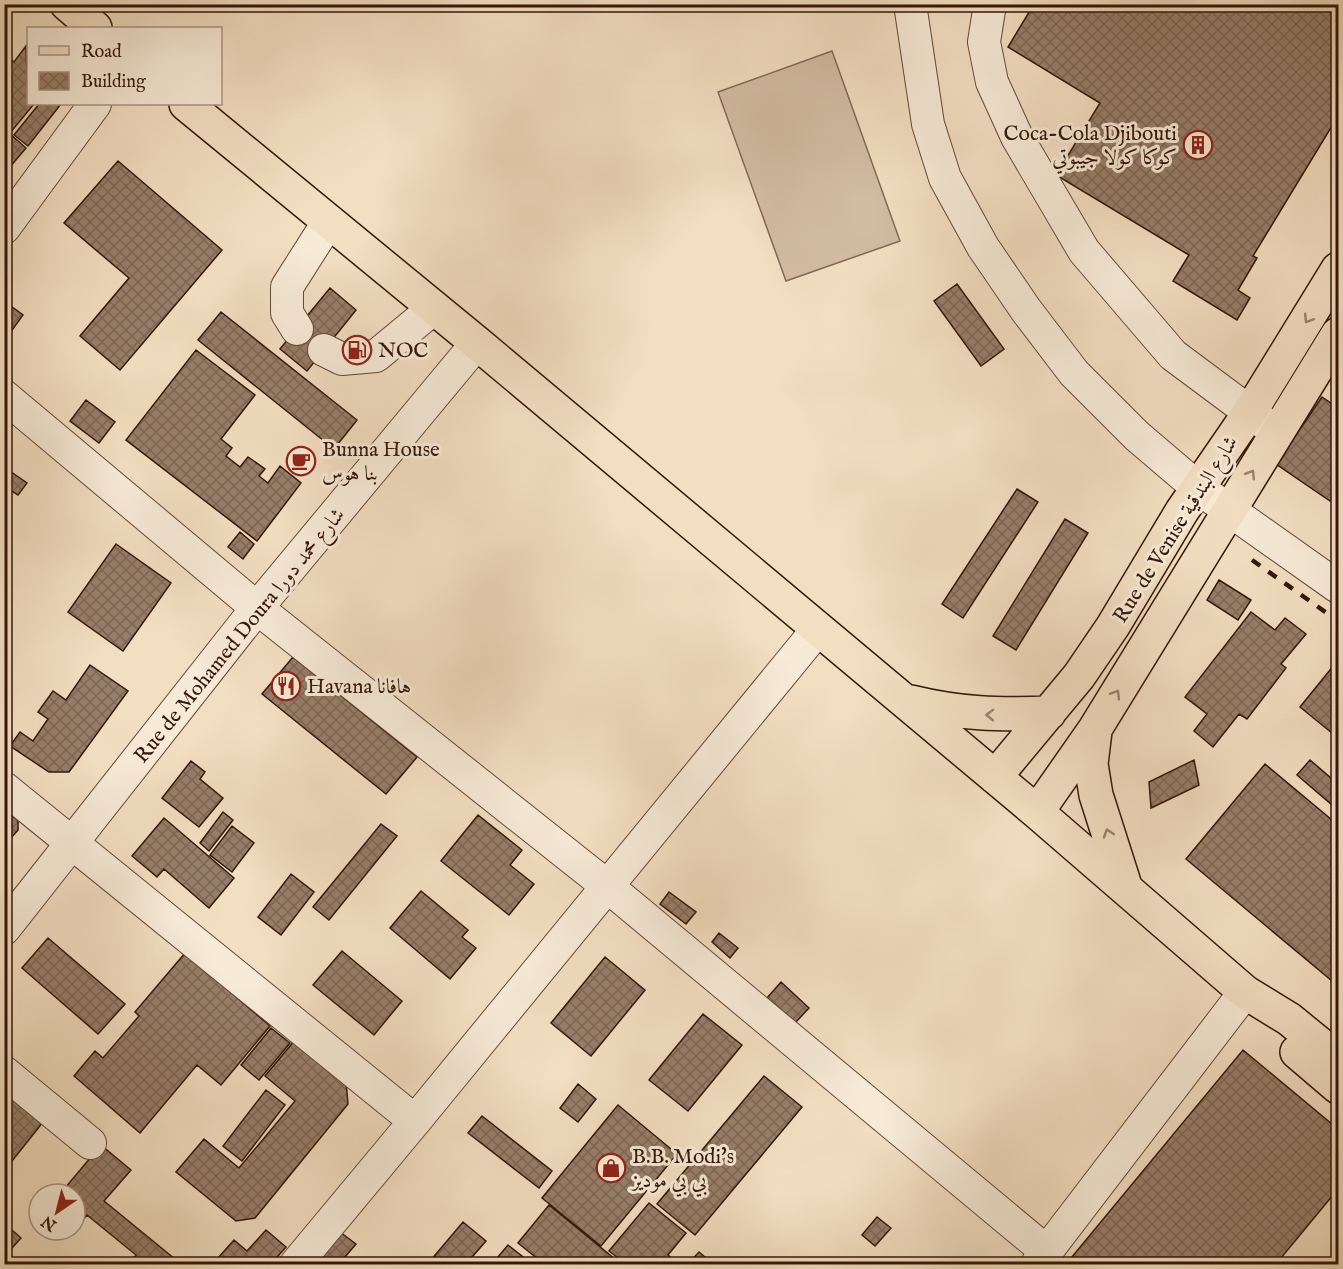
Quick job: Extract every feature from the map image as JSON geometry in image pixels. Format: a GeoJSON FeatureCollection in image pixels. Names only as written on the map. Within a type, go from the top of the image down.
{"type":"FeatureCollection","features":[{"type":"Feature","properties":{"kind":"main road"},"geometry":{"type":"LineString","coordinates":[[67,4],[94,27]]}},
{"type":"Feature","properties":{"kind":"main road"},"geometry":{"type":"LineString","coordinates":[[187,105],[477,343],[1037,812],[1248,995],[1289,1019],[1338,1059]]}},
{"type":"Feature","properties":{"kind":"main road","name":"Rue de Venise شارع البندقية"},"geometry":{"type":"LineString","coordinates":[[995,777],[1079,676],[1113,626],[1338,269]]}},
{"type":"Feature","properties":{"kind":"main road","name":"Rue de Venise شارع البندقية"},"geometry":{"type":"LineString","coordinates":[[1037,812],[1095,729],[1338,334]]}},
{"type":"Feature","properties":{"kind":"main road"},"geometry":{"type":"LineString","coordinates":[[903,700],[950,711],[980,715],[1048,713]]}},
{"type":"Feature","properties":{"kind":"main road"},"geometry":{"type":"LineString","coordinates":[[1095,729],[1091,764],[1096,795],[1126,889]]}},
{"type":"Feature","properties":{"kind":"main road"},"geometry":{"type":"LineString","coordinates":[[1248,995],[1254,1010],[1269,1029],[1338,1087]]}},
{"type":"Feature","properties":{"kind":"street"},"geometry":{"type":"LineString","coordinates":[[910,4],[928,124],[945,178],[983,247],[1026,310],[1074,372],[1137,436],[1198,488],[1338,587]]}},
{"type":"Feature","properties":{"kind":"street"},"geometry":{"type":"LineString","coordinates":[[990,4],[984,42],[992,82],[1017,137],[1084,251],[1173,355],[1277,432]]}},
{"type":"Feature","properties":{"kind":"street"},"geometry":{"type":"LineString","coordinates":[[4,228],[94,105]]}},
{"type":"Feature","properties":{"kind":"street"},"geometry":{"type":"LineString","coordinates":[[297,329],[287,313],[287,287],[329,222]]}},
{"type":"Feature","properties":{"kind":"street"},"geometry":{"type":"LineString","coordinates":[[324,350],[342,359],[376,356],[434,308]]}},
{"type":"Feature","properties":{"kind":"street","name":"Rue de Mohamed Doura شارع محمد دورا"},"geometry":{"type":"LineString","coordinates":[[4,929],[257,608],[477,343]]}},
{"type":"Feature","properties":{"kind":"street"},"geometry":{"type":"LineString","coordinates":[[4,396],[257,608],[607,886],[1042,1258],[1248,995]]}},
{"type":"Feature","properties":{"kind":"street"},"geometry":{"type":"LineString","coordinates":[[296,1264],[818,629]]}},
{"type":"Feature","properties":{"kind":"street"},"geometry":{"type":"LineString","coordinates":[[4,788],[415,1121]]}},
{"type":"Feature","properties":{"kind":"street"},"geometry":{"type":"LineString","coordinates":[[4,1072],[90,1143]]}},
{"type":"Feature","properties":{"kind":"shaded area"},"geometry":{"type":"Polygon","coordinates":[[[832,51],[900,241],[786,281],[718,92],[832,51]]]}},
{"type":"Feature","properties":{"kind":"building","name":"Coca-Cola Djibouti كوكا كولا جيبوتي"},"geometry":{"type":"Polygon","coordinates":[[[1034,4],[1338,4],[1338,116],[1253,256],[1257,258],[1238,290],[1250,298],[1237,320],[1173,281],[1189,255],[1056,175],[1100,103],[1008,47],[1034,4]]]}},
{"type":"Feature","properties":{"kind":"building"},"geometry":{"type":"Polygon","coordinates":[[[26,46],[27,105],[33,105],[10,133],[4,129],[4,59],[7,56],[14,62],[26,46]]]}},
{"type":"Feature","properties":{"kind":"building"},"geometry":{"type":"Polygon","coordinates":[[[38,105],[60,105],[28,146],[14,135],[38,105]]]}},
{"type":"Feature","properties":{"kind":"building"},"geometry":{"type":"Polygon","coordinates":[[[10,134],[26,148],[4,174],[4,140],[10,134]]]}},
{"type":"Feature","properties":{"kind":"building"},"geometry":{"type":"Polygon","coordinates":[[[118,161],[222,250],[120,370],[80,336],[129,278],[64,223],[118,161]]]}},
{"type":"Feature","properties":{"kind":"building"},"geometry":{"type":"Polygon","coordinates":[[[957,284],[1004,349],[981,366],[934,301],[957,284]]]}},
{"type":"Feature","properties":{"kind":"building"},"geometry":{"type":"Polygon","coordinates":[[[330,288],[356,310],[307,371],[280,349],[330,288]]]}},
{"type":"Feature","properties":{"kind":"building"},"geometry":{"type":"Polygon","coordinates":[[[4,301],[23,315],[7,337],[4,334],[4,301]]]}},
{"type":"Feature","properties":{"kind":"building"},"geometry":{"type":"Polygon","coordinates":[[[221,312],[357,420],[334,449],[198,340],[221,312]]]}},
{"type":"Feature","properties":{"kind":"building"},"geometry":{"type":"Polygon","coordinates":[[[196,350],[255,395],[221,439],[232,448],[226,456],[240,467],[248,457],[265,469],[259,476],[268,483],[280,466],[301,483],[257,541],[126,440],[196,350]]]}},
{"type":"Feature","properties":{"kind":"building"},"geometry":{"type":"Polygon","coordinates":[[[1322,397],[1338,408],[1338,489],[1330,501],[1276,464],[1322,397]]]}},
{"type":"Feature","properties":{"kind":"building"},"geometry":{"type":"Polygon","coordinates":[[[86,400],[115,422],[99,443],[70,421],[86,400]]]}},
{"type":"Feature","properties":{"kind":"building"},"geometry":{"type":"Polygon","coordinates":[[[4,467],[27,483],[18,495],[10,490],[4,498],[4,467]]]}},
{"type":"Feature","properties":{"kind":"building"},"geometry":{"type":"Polygon","coordinates":[[[1017,489],[1038,502],[963,618],[942,604],[1017,489]]]}},
{"type":"Feature","properties":{"kind":"building"},"geometry":{"type":"Polygon","coordinates":[[[1065,519],[1088,533],[1016,650],[993,636],[1065,519]]]}},
{"type":"Feature","properties":{"kind":"building"},"geometry":{"type":"Polygon","coordinates":[[[240,532],[254,544],[243,559],[228,547],[240,532]]]}},
{"type":"Feature","properties":{"kind":"building"},"geometry":{"type":"Polygon","coordinates":[[[116,544],[171,583],[123,651],[68,612],[116,544]]]}},
{"type":"Feature","properties":{"kind":"building"},"geometry":{"type":"Polygon","coordinates":[[[1219,580],[1251,600],[1238,620],[1207,600],[1219,580]]]}},
{"type":"Feature","properties":{"kind":"building"},"geometry":{"type":"Polygon","coordinates":[[[1251,612],[1275,630],[1285,618],[1306,634],[1281,664],[1286,668],[1247,719],[1239,714],[1213,747],[1194,731],[1207,714],[1185,697],[1251,612]]]}},
{"type":"Feature","properties":{"kind":"building"},"geometry":{"type":"Polygon","coordinates":[[[293,657],[417,757],[386,794],[262,694],[293,657]]]}},
{"type":"Feature","properties":{"kind":"building"},"geometry":{"type":"Polygon","coordinates":[[[1338,660],[1338,738],[1300,707],[1338,660]]]}},
{"type":"Feature","properties":{"kind":"building"},"geometry":{"type":"Polygon","coordinates":[[[90,665],[128,691],[69,772],[49,772],[10,746],[20,732],[33,741],[48,719],[38,712],[53,691],[66,700],[90,665]]]}},
{"type":"Feature","properties":{"kind":"building"},"geometry":{"type":"Polygon","coordinates":[[[1194,760],[1199,785],[1151,808],[1149,782],[1194,760]]]}},
{"type":"Feature","properties":{"kind":"building"},"geometry":{"type":"Polygon","coordinates":[[[1310,760],[1338,784],[1338,810],[1297,775],[1310,760]]]}},
{"type":"Feature","properties":{"kind":"building"},"geometry":{"type":"Polygon","coordinates":[[[191,761],[205,772],[200,779],[223,798],[199,827],[162,798],[191,761]]]}},
{"type":"Feature","properties":{"kind":"building"},"geometry":{"type":"Polygon","coordinates":[[[1265,764],[1338,825],[1338,986],[1186,859],[1265,764]]]}},
{"type":"Feature","properties":{"kind":"building"},"geometry":{"type":"Polygon","coordinates":[[[4,802],[18,813],[18,830],[4,846],[4,802]]]}},
{"type":"Feature","properties":{"kind":"building"},"geometry":{"type":"Polygon","coordinates":[[[223,812],[233,820],[209,851],[200,843],[223,812]]]}},
{"type":"Feature","properties":{"kind":"building"},"geometry":{"type":"Polygon","coordinates":[[[478,815],[522,850],[510,865],[534,884],[509,915],[441,861],[478,815]]]}},
{"type":"Feature","properties":{"kind":"building"},"geometry":{"type":"Polygon","coordinates":[[[164,818],[234,878],[209,908],[164,869],[157,877],[132,856],[164,818]]]}},
{"type":"Feature","properties":{"kind":"building"},"geometry":{"type":"Polygon","coordinates":[[[381,824],[397,836],[329,920],[313,907],[381,824]]]}},
{"type":"Feature","properties":{"kind":"building"},"geometry":{"type":"Polygon","coordinates":[[[232,826],[254,843],[232,872],[210,855],[232,826]]]}},
{"type":"Feature","properties":{"kind":"building"},"geometry":{"type":"Polygon","coordinates":[[[291,874],[314,892],[281,935],[258,917],[291,874]]]}},
{"type":"Feature","properties":{"kind":"building"},"geometry":{"type":"Polygon","coordinates":[[[421,891],[468,930],[462,937],[476,948],[450,979],[390,928],[421,891]]]}},
{"type":"Feature","properties":{"kind":"building"},"geometry":{"type":"Polygon","coordinates":[[[669,892],[696,912],[686,924],[660,904],[669,892]]]}},
{"type":"Feature","properties":{"kind":"building"},"geometry":{"type":"Polygon","coordinates":[[[719,933],[738,948],[730,958],[712,942],[719,933]]]}},
{"type":"Feature","properties":{"kind":"building"},"geometry":{"type":"Polygon","coordinates":[[[48,938],[125,1004],[98,1034],[22,968],[48,938]]]}},
{"type":"Feature","properties":{"kind":"building"},"geometry":{"type":"Polygon","coordinates":[[[342,951],[402,1001],[374,1035],[313,985],[342,951]]]}},
{"type":"Feature","properties":{"kind":"building"},"geometry":{"type":"Polygon","coordinates":[[[185,953],[270,1026],[221,1085],[197,1065],[140,1133],[74,1076],[95,1051],[103,1058],[139,1016],[135,1012],[185,953]]]}},
{"type":"Feature","properties":{"kind":"building"},"geometry":{"type":"Polygon","coordinates":[[[605,957],[645,990],[591,1056],[551,1023],[605,957]]]}},
{"type":"Feature","properties":{"kind":"building"},"geometry":{"type":"Polygon","coordinates":[[[781,982],[809,1008],[795,1023],[767,998],[781,982]]]}},
{"type":"Feature","properties":{"kind":"building"},"geometry":{"type":"Polygon","coordinates":[[[703,1014],[742,1045],[688,1111],[649,1080],[703,1014]]]}},
{"type":"Feature","properties":{"kind":"building"},"geometry":{"type":"Polygon","coordinates":[[[271,1028],[290,1043],[259,1080],[241,1065],[271,1028]]]}},
{"type":"Feature","properties":{"kind":"building"},"geometry":{"type":"Polygon","coordinates":[[[295,1040],[346,1082],[348,1104],[255,1218],[236,1221],[176,1172],[204,1139],[239,1168],[295,1101],[265,1076],[295,1040]]]}},
{"type":"Feature","properties":{"kind":"building"},"geometry":{"type":"Polygon","coordinates":[[[1243,1050],[1338,1129],[1338,1189],[1276,1264],[1080,1264],[1071,1258],[1243,1050]]]}},
{"type":"Feature","properties":{"kind":"building"},"geometry":{"type":"Polygon","coordinates":[[[764,1076],[802,1107],[695,1235],[657,1204],[764,1076]]]}},
{"type":"Feature","properties":{"kind":"building"},"geometry":{"type":"Polygon","coordinates":[[[578,1084],[596,1099],[578,1122],[560,1108],[578,1084]]]}},
{"type":"Feature","properties":{"kind":"building"},"geometry":{"type":"Polygon","coordinates":[[[266,1090],[285,1105],[242,1161],[223,1146],[266,1090]]]}},
{"type":"Feature","properties":{"kind":"building"},"geometry":{"type":"Polygon","coordinates":[[[4,1091],[43,1122],[4,1171],[4,1091]]]}},
{"type":"Feature","properties":{"kind":"building"},"geometry":{"type":"Polygon","coordinates":[[[618,1105],[677,1154],[601,1246],[542,1198],[618,1105]]]}},
{"type":"Feature","properties":{"kind":"building"},"geometry":{"type":"Polygon","coordinates":[[[482,1116],[552,1171],[539,1188],[468,1133],[482,1116]]]}},
{"type":"Feature","properties":{"kind":"building"},"geometry":{"type":"Polygon","coordinates":[[[101,1145],[131,1170],[104,1201],[181,1264],[129,1264],[136,1255],[87,1215],[87,1182],[70,1182],[101,1145]]]}},
{"type":"Feature","properties":{"kind":"building"},"geometry":{"type":"Polygon","coordinates":[[[649,1203],[686,1233],[668,1255],[679,1264],[626,1264],[609,1251],[649,1203]]]}},
{"type":"Feature","properties":{"kind":"building"},"geometry":{"type":"Polygon","coordinates":[[[549,1205],[621,1264],[544,1264],[518,1243],[549,1205]]]}},
{"type":"Feature","properties":{"kind":"building"},"geometry":{"type":"Polygon","coordinates":[[[877,1217],[891,1228],[875,1246],[862,1235],[877,1217]]]}},
{"type":"Feature","properties":{"kind":"building"},"geometry":{"type":"Polygon","coordinates":[[[463,1222],[486,1241],[466,1264],[436,1264],[431,1260],[463,1222]]]}},
{"type":"Feature","properties":{"kind":"building"},"geometry":{"type":"Polygon","coordinates":[[[4,1223],[21,1238],[4,1257],[4,1223]]]}},
{"type":"Feature","properties":{"kind":"building"},"geometry":{"type":"Polygon","coordinates":[[[266,1230],[286,1247],[271,1264],[225,1264],[218,1258],[234,1240],[247,1251],[266,1230]]]}},
{"type":"Feature","properties":{"kind":"building"},"geometry":{"type":"Polygon","coordinates":[[[340,1232],[356,1244],[339,1264],[314,1264],[340,1232]]]}},
{"type":"Feature","properties":{"kind":"building"},"geometry":{"type":"Polygon","coordinates":[[[508,1245],[532,1264],[492,1264],[508,1245]]]}},
{"type":"Feature","properties":{"kind":"building"},"geometry":{"type":"Polygon","coordinates":[[[699,1252],[712,1263],[688,1264],[699,1252]]]}},
{"type":"Feature","properties":{"kind":"railway"},"geometry":{"type":"LineString","coordinates":[[1252,560],[1338,621]]}},
{"type":"Feature","properties":{"kind":"place","name":"Coca-Cola Djibouti كوكا كولا جيبوتي"},"geometry":{"type":"Point","coordinates":[1198,145]}},
{"type":"Feature","properties":{"kind":"place","name":"NOC"},"geometry":{"type":"Point","coordinates":[357,350]}},
{"type":"Feature","properties":{"kind":"place","name":"Bunna House بنا هوس"},"geometry":{"type":"Point","coordinates":[301,461]}},
{"type":"Feature","properties":{"kind":"place","name":"Havana هافانا"},"geometry":{"type":"Point","coordinates":[286,686]}},
{"type":"Feature","properties":{"kind":"place","name":"B.B. Modi's بي بي موديز"},"geometry":{"type":"Point","coordinates":[611,1168]}}]}
